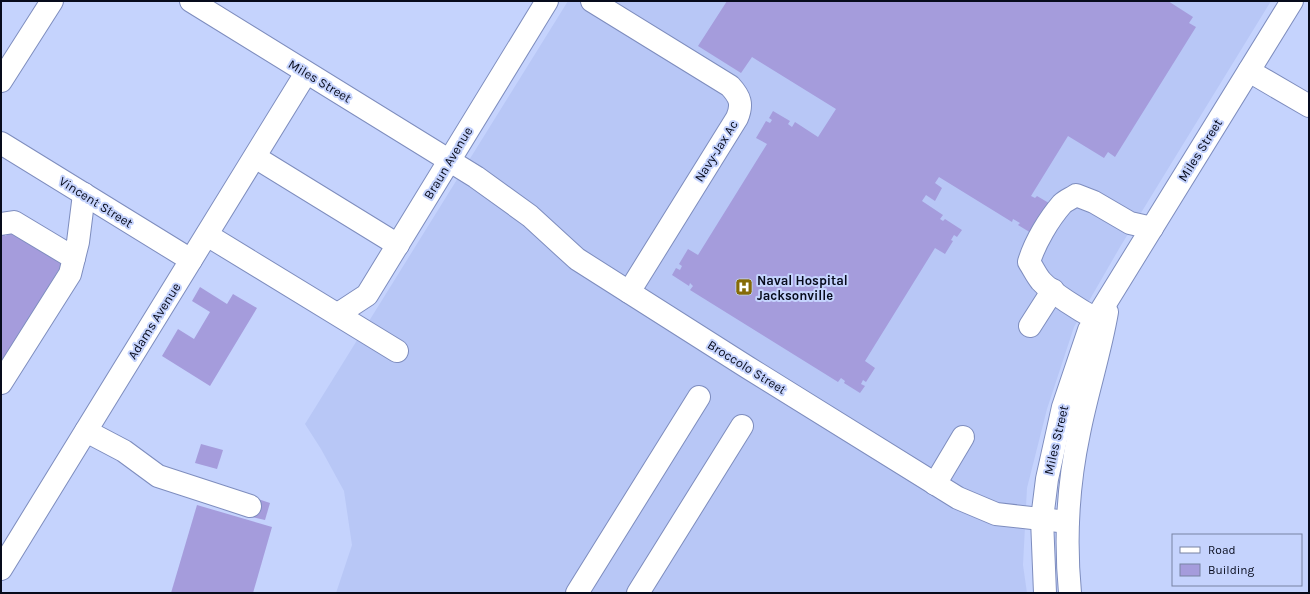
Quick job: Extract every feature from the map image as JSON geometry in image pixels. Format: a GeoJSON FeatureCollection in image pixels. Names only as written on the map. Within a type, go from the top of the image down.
{"type":"FeatureCollection","features":[{"type":"Feature","properties":{"kind":"street"},"geometry":{"type":"LineString","coordinates":[[1,81],[52,1]]}},
{"type":"Feature","properties":{"kind":"street","name":"Miles Street"},"geometry":{"type":"LineString","coordinates":[[191,1],[450,161]]}},
{"type":"Feature","properties":{"kind":"street","name":"Braun Avenue"},"geometry":{"type":"LineString","coordinates":[[338,314],[367,295],[547,1]]}},
{"type":"Feature","properties":{"kind":"street","name":"Miles Street"},"geometry":{"type":"LineString","coordinates":[[1045,593],[1042,520],[1047,479],[1063,407],[1089,330],[1292,1]]}},
{"type":"Feature","properties":{"kind":"street","name":"Navy-Jax Ac"},"geometry":{"type":"LineString","coordinates":[[597,4],[730,86],[739,97],[741,108],[724,139],[629,292]]}},
{"type":"Feature","properties":{"kind":"street"},"geometry":{"type":"LineString","coordinates":[[1249,71],[1309,106]]}},
{"type":"Feature","properties":{"kind":"street","name":"Adams Avenue"},"geometry":{"type":"LineString","coordinates":[[1,568],[306,73]]}},
{"type":"Feature","properties":{"kind":"street","name":"Vincent Street"},"geometry":{"type":"LineString","coordinates":[[1,143],[191,260]]}},
{"type":"Feature","properties":{"kind":"street"},"geometry":{"type":"LineString","coordinates":[[255,157],[398,245]]}},
{"type":"Feature","properties":{"kind":"street","name":"Broccolo Street"},"geometry":{"type":"LineString","coordinates":[[450,161],[476,177],[530,216],[576,259],[935,484],[975,507],[996,514],[1068,522]]}},
{"type":"Feature","properties":{"kind":"street"},"geometry":{"type":"LineString","coordinates":[[1,383],[70,274],[78,242],[84,194]]}},
{"type":"Feature","properties":{"kind":"street"},"geometry":{"type":"LineString","coordinates":[[1096,319],[1075,307],[1040,280],[1029,262],[1032,250],[1063,202],[1076,195],[1085,198],[1130,223],[1152,228]]}},
{"type":"Feature","properties":{"kind":"street"},"geometry":{"type":"LineString","coordinates":[[1,224],[14,222],[74,258]]}},
{"type":"Feature","properties":{"kind":"street"},"geometry":{"type":"LineString","coordinates":[[207,235],[397,351]]}},
{"type":"Feature","properties":{"kind":"street"},"geometry":{"type":"LineString","coordinates":[[1030,326],[1053,290]]}},
{"type":"Feature","properties":{"kind":"street","name":"Miles Street"},"geometry":{"type":"LineString","coordinates":[[1070,593],[1067,558],[1070,492],[1079,434],[1103,335],[1109,299]]}},
{"type":"Feature","properties":{"kind":"street"},"geometry":{"type":"LineString","coordinates":[[576,593],[699,397]]}},
{"type":"Feature","properties":{"kind":"street"},"geometry":{"type":"LineString","coordinates":[[638,593],[742,426]]}},
{"type":"Feature","properties":{"kind":"street"},"geometry":{"type":"LineString","coordinates":[[86,431],[124,452],[158,476],[250,506]]}},
{"type":"Feature","properties":{"kind":"street"},"geometry":{"type":"LineString","coordinates":[[935,484],[963,437]]}},
{"type":"Feature","properties":{"kind":"shaded area","name":"Naval Hospital Jacksonville"},"geometry":{"type":"Polygon","coordinates":[[[568,1],[1271,1],[1120,247],[1074,327],[1047,409],[1027,488],[1023,565],[1027,593],[336,593],[352,545],[344,491],[321,449],[305,424],[568,1]]]}},
{"type":"Feature","properties":{"kind":"building"},"geometry":{"type":"Polygon","coordinates":[[[727,1],[1168,1],[1193,17],[1189,23],[1196,27],[1115,157],[1108,152],[1104,158],[1068,136],[1031,196],[1035,198],[1037,196],[1054,206],[1036,236],[1018,225],[1020,223],[1013,219],[1012,222],[939,177],[935,183],[942,188],[935,201],[926,195],[922,201],[943,215],[940,219],[943,221],[945,219],[962,230],[957,237],[954,235],[951,240],[953,241],[945,254],[935,248],[865,361],[875,368],[866,382],[863,380],[861,384],[865,386],[860,393],[844,383],[845,381],[841,378],[838,382],[690,290],[693,286],[690,283],[689,286],[672,275],[676,268],[680,270],[682,266],[679,264],[688,249],[698,255],[767,144],[756,138],[766,121],[770,123],[772,120],[769,118],[773,111],[790,121],[788,124],[792,127],[795,122],[818,137],[836,109],[752,57],[741,73],[698,46],[727,1]]]}},
{"type":"Feature","properties":{"kind":"building"},"geometry":{"type":"Polygon","coordinates":[[[9,230],[63,263],[1,363],[1,233],[6,236],[9,230]]]}},
{"type":"Feature","properties":{"kind":"building"},"geometry":{"type":"Polygon","coordinates":[[[200,287],[227,304],[233,294],[257,308],[210,386],[162,356],[178,329],[194,339],[210,312],[192,301],[200,287]]]}},
{"type":"Feature","properties":{"kind":"building"},"geometry":{"type":"Polygon","coordinates":[[[201,444],[223,450],[217,469],[195,463],[201,444]]]}},
{"type":"Feature","properties":{"kind":"building"},"geometry":{"type":"Polygon","coordinates":[[[258,499],[270,503],[265,520],[252,517],[258,499]]]}},
{"type":"Feature","properties":{"kind":"building"},"geometry":{"type":"Polygon","coordinates":[[[197,505],[272,527],[253,593],[171,593],[197,505]]]}},
{"type":"Feature","properties":{"kind":"place","name":"Naval Hospital Jacksonville"},"geometry":{"type":"Point","coordinates":[744,287]}}]}
